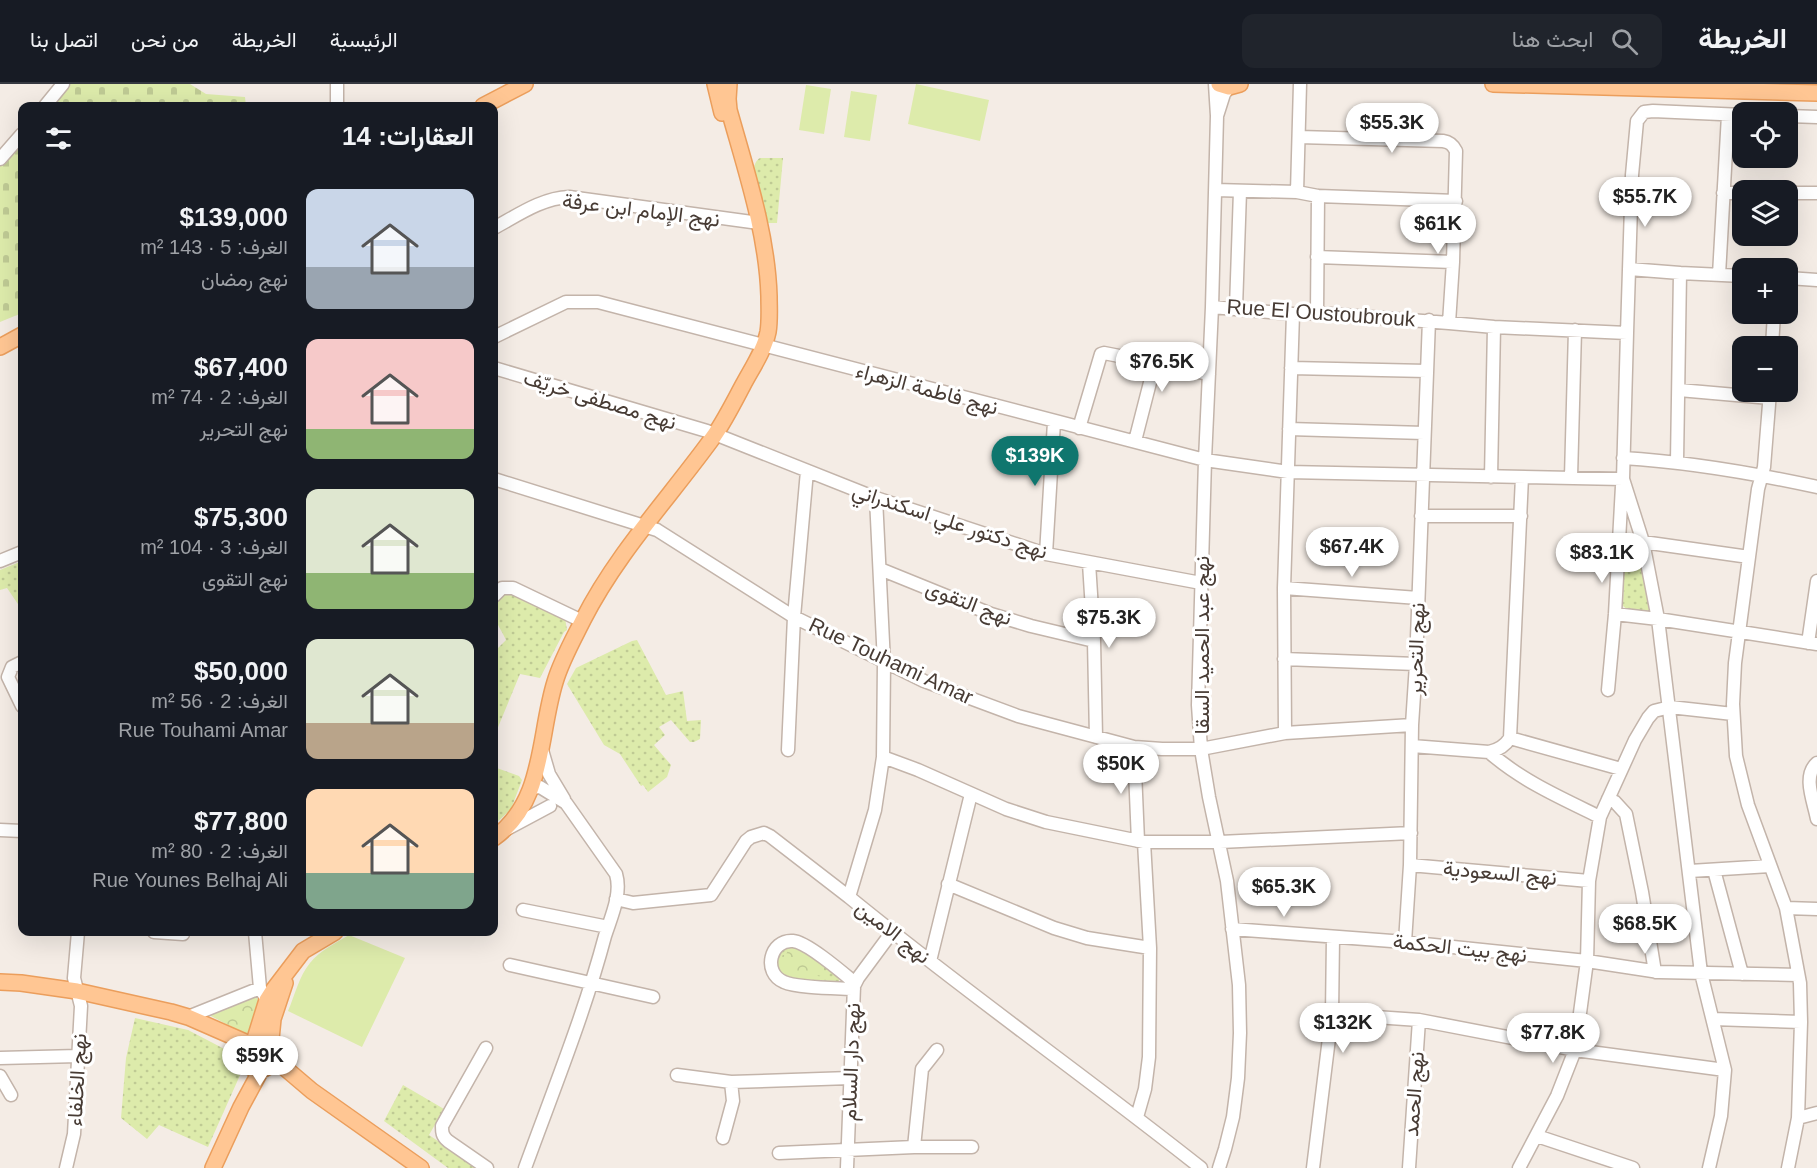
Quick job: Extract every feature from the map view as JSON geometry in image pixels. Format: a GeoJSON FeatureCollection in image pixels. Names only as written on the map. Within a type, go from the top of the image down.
{"type":"FeatureCollection","features":[{"type":"Feature","properties":{"kind":"main road"},"geometry":{"type":"LineString","coordinates":[[491,102],[525,84]]}},
{"type":"Feature","properties":{"kind":"main road"},"geometry":{"type":"LineString","coordinates":[[715,84],[755,223]]}},
{"type":"Feature","properties":{"kind":"main road"},"geometry":{"type":"LineString","coordinates":[[498,834],[518,815],[531,790],[555,681],[582,621],[595,597],[643,525],[711,434],[759,344],[762,320],[760,266],[755,223],[729,110],[729,84]]}},
{"type":"Feature","properties":{"kind":"main road"},"geometry":{"type":"LineString","coordinates":[[1492,84],[1817,93]]}},
{"type":"Feature","properties":{"kind":"main road"},"geometry":{"type":"LineString","coordinates":[[0,342],[18,331]]}},
{"type":"Feature","properties":{"kind":"main road"},"geometry":{"type":"LineString","coordinates":[[0,342],[18,336]]}},
{"type":"Feature","properties":{"kind":"main road"},"geometry":{"type":"LineString","coordinates":[[0,342],[18,344]]}},
{"type":"Feature","properties":{"kind":"main road"},"geometry":{"type":"LineString","coordinates":[[213,1168],[241,1107],[258,1057],[258,1032],[268,997],[303,951],[328,936]]}},
{"type":"Feature","properties":{"kind":"main road"},"geometry":{"type":"LineString","coordinates":[[0,981],[77,991],[171,1012],[209,1026],[312,1091],[421,1168]]}},
{"type":"Feature","properties":{"kind":"street"},"geometry":{"type":"LineString","coordinates":[[48,102],[63,84]]}},
{"type":"Feature","properties":{"kind":"street"},"geometry":{"type":"LineString","coordinates":[[337,84],[337,102]]}},
{"type":"Feature","properties":{"kind":"street"},"geometry":{"type":"LineString","coordinates":[[1297,192],[1300,84]]}},
{"type":"Feature","properties":{"kind":"street","name":"نهج عبد الحميد السقا"},"geometry":{"type":"LineString","coordinates":[[1219,1168],[1233,1117],[1238,1078],[1239,985],[1227,881],[1201,749],[1198,705],[1217,116],[1226,85]]}},
{"type":"Feature","properties":{"kind":"street"},"geometry":{"type":"LineString","coordinates":[[1679,112],[1681,89]]}},
{"type":"Feature","properties":{"kind":"street"},"geometry":{"type":"LineString","coordinates":[[1608,690],[1623,479],[1632,175],[1637,121],[1644,112],[1653,111],[1732,115]]}},
{"type":"Feature","properties":{"kind":"street"},"geometry":{"type":"LineString","coordinates":[[1719,275],[1728,115]]}},
{"type":"Feature","properties":{"kind":"street"},"geometry":{"type":"LineString","coordinates":[[1798,116],[1817,117]]}},
{"type":"Feature","properties":{"kind":"street"},"geometry":{"type":"LineString","coordinates":[[1299,137],[1450,142],[1456,151],[1456,201],[1449,323]]}},
{"type":"Feature","properties":{"kind":"street"},"geometry":{"type":"LineString","coordinates":[[0,159],[18,139]]}},
{"type":"Feature","properties":{"kind":"street"},"geometry":{"type":"LineString","coordinates":[[1215,190],[1456,201]]}},
{"type":"Feature","properties":{"kind":"street"},"geometry":{"type":"LineString","coordinates":[[1236,308],[1240,191]]}},
{"type":"Feature","properties":{"kind":"street"},"geometry":{"type":"LineString","coordinates":[[1723,193],[1732,193]]}},
{"type":"Feature","properties":{"kind":"street"},"geometry":{"type":"LineString","coordinates":[[1798,193],[1817,193]]}},
{"type":"Feature","properties":{"kind":"street"},"geometry":{"type":"LineString","coordinates":[[1317,313],[1318,196]]}},
{"type":"Feature","properties":{"kind":"street","name":"نهج الإمام ابن عرفة"},"geometry":{"type":"LineString","coordinates":[[498,224],[556,197],[755,223]]}},
{"type":"Feature","properties":{"kind":"street"},"geometry":{"type":"LineString","coordinates":[[1317,257],[1453,262]]}},
{"type":"Feature","properties":{"kind":"street"},"geometry":{"type":"LineString","coordinates":[[1629,269],[1732,276]]}},
{"type":"Feature","properties":{"kind":"street"},"geometry":{"type":"LineString","coordinates":[[1677,461],[1680,273]]}},
{"type":"Feature","properties":{"kind":"street"},"geometry":{"type":"LineString","coordinates":[[1798,279],[1817,280]]}},
{"type":"Feature","properties":{"kind":"street","name":"نهج فاطمة الزهراء"},"geometry":{"type":"LineString","coordinates":[[498,335],[566,302],[598,302],[1205,460],[1288,472],[1623,479]]}},
{"type":"Feature","properties":{"kind":"street","name":"Rue El Oustoubrouk"},"geometry":{"type":"LineString","coordinates":[[1212,307],[1293,314],[1317,313],[1429,320],[1494,327],[1627,333]]}},
{"type":"Feature","properties":{"kind":"street"},"geometry":{"type":"LineString","coordinates":[[1285,733],[1284,588],[1293,314]]}},
{"type":"Feature","properties":{"kind":"street","name":"نهج التحرير"},"geometry":{"type":"LineString","coordinates":[[1405,942],[1410,865],[1412,725],[1429,320]]}},
{"type":"Feature","properties":{"kind":"street"},"geometry":{"type":"LineString","coordinates":[[1491,477],[1494,327]]}},
{"type":"Feature","properties":{"kind":"street"},"geometry":{"type":"LineString","coordinates":[[1571,477],[1575,330]]}},
{"type":"Feature","properties":{"kind":"street"},"geometry":{"type":"LineString","coordinates":[[1078,428],[1101,354],[1209,374]]}},
{"type":"Feature","properties":{"kind":"street"},"geometry":{"type":"LineString","coordinates":[[1135,441],[1155,363]]}},
{"type":"Feature","properties":{"kind":"street"},"geometry":{"type":"LineString","coordinates":[[1291,368],[1427,371]]}},
{"type":"Feature","properties":{"kind":"street","name":"نهج مصطفى خريّف"},"geometry":{"type":"LineString","coordinates":[[498,369],[711,434]]}},
{"type":"Feature","properties":{"kind":"street"},"geometry":{"type":"LineString","coordinates":[[1679,390],[1732,393]]}},
{"type":"Feature","properties":{"kind":"street"},"geometry":{"type":"LineString","coordinates":[[1769,402],[1764,467],[1758,489],[1739,633],[1733,685],[1733,714],[1736,756],[1748,805],[1786,908],[1798,975],[1800,1022],[1798,1118],[1788,1168]]}},
{"type":"Feature","properties":{"kind":"street"},"geometry":{"type":"LineString","coordinates":[[1046,554],[1054,422]]}},
{"type":"Feature","properties":{"kind":"street"},"geometry":{"type":"LineString","coordinates":[[1289,429],[1424,433]]}},
{"type":"Feature","properties":{"kind":"street","name":"نهج دكتور علي اسكندراني"},"geometry":{"type":"LineString","coordinates":[[711,434],[876,498],[1046,554],[1201,583]]}},
{"type":"Feature","properties":{"kind":"street"},"geometry":{"type":"LineString","coordinates":[[1623,458],[1677,461],[1817,487]]}},
{"type":"Feature","properties":{"kind":"street"},"geometry":{"type":"LineString","coordinates":[[788,750],[794,616],[807,471]]}},
{"type":"Feature","properties":{"kind":"street"},"geometry":{"type":"LineString","coordinates":[[1412,746],[1489,752],[1502,747],[1510,738],[1522,477]]}},
{"type":"Feature","properties":{"kind":"street"},"geometry":{"type":"LineString","coordinates":[[1623,479],[1643,542],[1658,619],[1701,973],[1725,1070],[1721,1116],[1709,1168]]}},
{"type":"Feature","properties":{"kind":"street","name":"Rue Touhami Amar"},"geometry":{"type":"LineString","coordinates":[[498,480],[657,530],[794,616],[884,663],[924,681],[1018,716],[1096,737],[1134,747],[1201,749],[1285,733],[1412,725]]}},
{"type":"Feature","properties":{"kind":"street","name":"نهج الامين"},"geometry":{"type":"LineString","coordinates":[[876,498],[884,663],[883,758],[875,810],[849,897],[1201,1168]]}},
{"type":"Feature","properties":{"kind":"street"},"geometry":{"type":"LineString","coordinates":[[1421,516],[1521,516]]}},
{"type":"Feature","properties":{"kind":"street"},"geometry":{"type":"LineString","coordinates":[[1643,542],[1749,557]]}},
{"type":"Feature","properties":{"kind":"street"},"geometry":{"type":"LineString","coordinates":[[0,561],[18,554]]}},
{"type":"Feature","properties":{"kind":"street"},"geometry":{"type":"LineString","coordinates":[[1089,563],[1094,641],[1096,737]]}},
{"type":"Feature","properties":{"kind":"street","name":"نهج التقوى"},"geometry":{"type":"LineString","coordinates":[[880,569],[991,614],[1094,641]]}},
{"type":"Feature","properties":{"kind":"street"},"geometry":{"type":"LineString","coordinates":[[1615,614],[1812,644],[1817,581]]}},
{"type":"Feature","properties":{"kind":"street"},"geometry":{"type":"LineString","coordinates":[[498,592],[502,588],[513,588],[582,621]]}},
{"type":"Feature","properties":{"kind":"street"},"geometry":{"type":"LineString","coordinates":[[1284,588],[1418,598]]}},
{"type":"Feature","properties":{"kind":"street"},"geometry":{"type":"LineString","coordinates":[[1284,659],[1416,664]]}},
{"type":"Feature","properties":{"kind":"street"},"geometry":{"type":"LineString","coordinates":[[18,664],[12,667],[8,678],[18,698]]}},
{"type":"Feature","properties":{"kind":"street"},"geometry":{"type":"LineString","coordinates":[[1519,1168],[1557,1096],[1575,1050],[1587,961],[1589,881],[1600,817],[1635,740],[1654,711],[1670,707],[1733,714]]}},
{"type":"Feature","properties":{"kind":"street"},"geometry":{"type":"LineString","coordinates":[[1510,738],[1622,769]]}},
{"type":"Feature","properties":{"kind":"street"},"geometry":{"type":"LineString","coordinates":[[527,1168],[592,983],[619,882],[616,874],[567,805],[549,774],[541,747]]}},
{"type":"Feature","properties":{"kind":"street"},"geometry":{"type":"LineString","coordinates":[[1134,747],[1150,948],[1149,1057],[1145,1089],[1137,1117]]}},
{"type":"Feature","properties":{"kind":"street"},"geometry":{"type":"LineString","coordinates":[[1489,752],[1521,777],[1600,817]]}},
{"type":"Feature","properties":{"kind":"street"},"geometry":{"type":"LineString","coordinates":[[883,758],[918,770],[1006,809],[1046,822],[1141,841],[1220,842],[1411,833]]}},
{"type":"Feature","properties":{"kind":"street"},"geometry":{"type":"LineString","coordinates":[[1817,763],[1810,771],[1809,778],[1817,819]]}},
{"type":"Feature","properties":{"kind":"street"},"geometry":{"type":"LineString","coordinates":[[540,787],[567,805],[538,804],[531,790],[540,787]]}},
{"type":"Feature","properties":{"kind":"street"},"geometry":{"type":"LineString","coordinates":[[930,961],[971,794]]}},
{"type":"Feature","properties":{"kind":"street"},"geometry":{"type":"LineString","coordinates":[[1608,798],[1626,814],[1655,972]]}},
{"type":"Feature","properties":{"kind":"street"},"geometry":{"type":"LineString","coordinates":[[498,834],[550,806]]}},
{"type":"Feature","properties":{"kind":"street"},"geometry":{"type":"LineString","coordinates":[[0,830],[18,831]]}},
{"type":"Feature","properties":{"kind":"street"},"geometry":{"type":"LineString","coordinates":[[616,899],[633,903],[711,895],[746,841],[764,833],[849,897]]}},
{"type":"Feature","properties":{"kind":"street","name":"نهج السعودية"},"geometry":{"type":"LineString","coordinates":[[1410,865],[1589,881]]}},
{"type":"Feature","properties":{"kind":"street"},"geometry":{"type":"LineString","coordinates":[[1690,871],[1770,867]]}},
{"type":"Feature","properties":{"kind":"street"},"geometry":{"type":"LineString","coordinates":[[1714,870],[1742,974]]}},
{"type":"Feature","properties":{"kind":"street"},"geometry":{"type":"LineString","coordinates":[[948,884],[1054,928],[1087,938],[1150,948]]}},
{"type":"Feature","properties":{"kind":"street"},"geometry":{"type":"LineString","coordinates":[[1786,908],[1817,909]]}},
{"type":"Feature","properties":{"kind":"street"},"geometry":{"type":"LineString","coordinates":[[523,910],[608,927]]}},
{"type":"Feature","properties":{"kind":"street","name":"نهج بيت الحكمة"},"geometry":{"type":"LineString","coordinates":[[1232,930],[1405,942],[1587,961],[1655,972],[1798,975]]}},
{"type":"Feature","properties":{"kind":"street","name":"نهج دار السلام"},"geometry":{"type":"LineString","coordinates":[[847,1168],[854,986],[892,932]]}},
{"type":"Feature","properties":{"kind":"street"},"geometry":{"type":"LineString","coordinates":[[77,991],[74,978],[78,936]]}},
{"type":"Feature","properties":{"kind":"street"},"geometry":{"type":"LineString","coordinates":[[188,1017],[268,997],[256,936]]}},
{"type":"Feature","properties":{"kind":"street"},"geometry":{"type":"LineString","coordinates":[[1313,1168],[1332,1014],[1333,937]]}},
{"type":"Feature","properties":{"kind":"street"},"geometry":{"type":"LineString","coordinates":[[786,941],[801,942],[854,986],[785,983],[774,974],[770,962],[772,955],[775,949],[786,941]]}},
{"type":"Feature","properties":{"kind":"street"},"geometry":{"type":"LineString","coordinates":[[510,965],[653,997]]}},
{"type":"Feature","properties":{"kind":"street","name":"نهج الخلفاء"},"geometry":{"type":"LineString","coordinates":[[66,1168],[74,1134],[81,1006],[77,991]]}},
{"type":"Feature","properties":{"kind":"street"},"geometry":{"type":"LineString","coordinates":[[1332,1014],[1419,1020],[1575,1050],[1725,1070]]}},
{"type":"Feature","properties":{"kind":"street"},"geometry":{"type":"LineString","coordinates":[[1713,1019],[1800,1022]]}},
{"type":"Feature","properties":{"kind":"street","name":"نهج الحمد"},"geometry":{"type":"LineString","coordinates":[[1409,1168],[1419,1020]]}},
{"type":"Feature","properties":{"kind":"street"},"geometry":{"type":"LineString","coordinates":[[486,1048],[442,1129],[447,1141],[487,1168]]}},
{"type":"Feature","properties":{"kind":"street"},"geometry":{"type":"LineString","coordinates":[[914,1147],[922,1069],[937,1050]]}},
{"type":"Feature","properties":{"kind":"street"},"geometry":{"type":"LineString","coordinates":[[0,1058],[78,1056]]}},
{"type":"Feature","properties":{"kind":"street"},"geometry":{"type":"LineString","coordinates":[[677,1075],[732,1082],[850,1078]]}},
{"type":"Feature","properties":{"kind":"street"},"geometry":{"type":"LineString","coordinates":[[0,1076],[11,1095]]}},
{"type":"Feature","properties":{"kind":"street"},"geometry":{"type":"LineString","coordinates":[[723,1138],[732,1101],[732,1082]]}},
{"type":"Feature","properties":{"kind":"street"},"geometry":{"type":"LineString","coordinates":[[1798,1118],[1817,1113]]}},
{"type":"Feature","properties":{"kind":"street"},"geometry":{"type":"LineString","coordinates":[[1537,1136],[1611,1165],[1634,1168]]}},
{"type":"Feature","properties":{"kind":"street"},"geometry":{"type":"LineString","coordinates":[[779,1152],[972,1147]]}},
{"type":"Feature","properties":{"kind":"green space"},"geometry":{"type":"Polygon","coordinates":[[[66,84],[190,84],[206,94],[245,97],[246,102],[54,102],[66,84]]]}},
{"type":"Feature","properties":{"kind":"green space"},"geometry":{"type":"Polygon","coordinates":[[[916,84],[989,100],[980,141],[908,124],[916,84]]]}},
{"type":"Feature","properties":{"kind":"green space"},"geometry":{"type":"Polygon","coordinates":[[[806,85],[831,89],[824,134],[799,130],[806,85]]]}},
{"type":"Feature","properties":{"kind":"green space"},"geometry":{"type":"Polygon","coordinates":[[[851,91],[877,95],[870,141],[844,137],[851,91]]]}},
{"type":"Feature","properties":{"kind":"green space"},"geometry":{"type":"Polygon","coordinates":[[[18,145],[18,315],[0,322],[0,165],[18,145]]]}},
{"type":"Feature","properties":{"kind":"green space"},"geometry":{"type":"Polygon","coordinates":[[[760,158],[783,158],[777,223],[768,223],[756,189],[754,170],[760,158]]]}},
{"type":"Feature","properties":{"kind":"green space"},"geometry":{"type":"Polygon","coordinates":[[[1630,535],[1634,538],[1651,609],[1648,613],[1628,610],[1623,606],[1625,539],[1630,535]]]}},
{"type":"Feature","properties":{"kind":"green space"},"geometry":{"type":"Polygon","coordinates":[[[18,563],[18,604],[7,588],[0,590],[0,570],[18,563]]]}},
{"type":"Feature","properties":{"kind":"green space"},"geometry":{"type":"Polygon","coordinates":[[[511,593],[565,618],[567,630],[540,678],[520,674],[498,727],[498,648],[506,640],[498,625],[500,595],[511,593]]]}},
{"type":"Feature","properties":{"kind":"green space"},"geometry":{"type":"Polygon","coordinates":[[[637,640],[666,695],[683,691],[687,721],[701,720],[700,739],[694,742],[690,742],[671,720],[659,727],[665,735],[654,745],[671,765],[667,777],[648,792],[643,785],[641,786],[620,754],[604,745],[567,684],[576,668],[637,640]]]}},
{"type":"Feature","properties":{"kind":"green space"},"geometry":{"type":"Polygon","coordinates":[[[498,768],[519,776],[522,780],[511,809],[498,821],[498,768]]]}},
{"type":"Feature","properties":{"kind":"green space"},"geometry":{"type":"Polygon","coordinates":[[[347,936],[351,936],[405,958],[362,1047],[288,1011],[306,968],[323,951],[347,936]]]}},
{"type":"Feature","properties":{"kind":"green space"},"geometry":{"type":"Polygon","coordinates":[[[792,945],[803,949],[839,978],[839,981],[791,980],[777,972],[775,957],[782,949],[792,945]]]}},
{"type":"Feature","properties":{"kind":"green space"},"geometry":{"type":"Polygon","coordinates":[[[797,948],[808,956],[808,960],[816,961],[824,967],[824,973],[821,976],[814,974],[810,980],[790,978],[782,972],[781,966],[777,963],[782,955],[786,955],[788,950],[797,948]]]}},
{"type":"Feature","properties":{"kind":"green space"},"geometry":{"type":"Polygon","coordinates":[[[256,996],[258,1000],[251,1031],[245,1034],[211,1016],[211,1013],[256,996]]]}},
{"type":"Feature","properties":{"kind":"green space"},"geometry":{"type":"Polygon","coordinates":[[[135,1018],[188,1030],[234,1054],[241,1073],[208,1147],[159,1125],[147,1139],[121,1118],[126,1058],[135,1018]]]}},
{"type":"Feature","properties":{"kind":"green space"},"geometry":{"type":"Polygon","coordinates":[[[403,1085],[444,1109],[429,1135],[478,1168],[448,1168],[384,1121],[403,1085]]]}}]}
